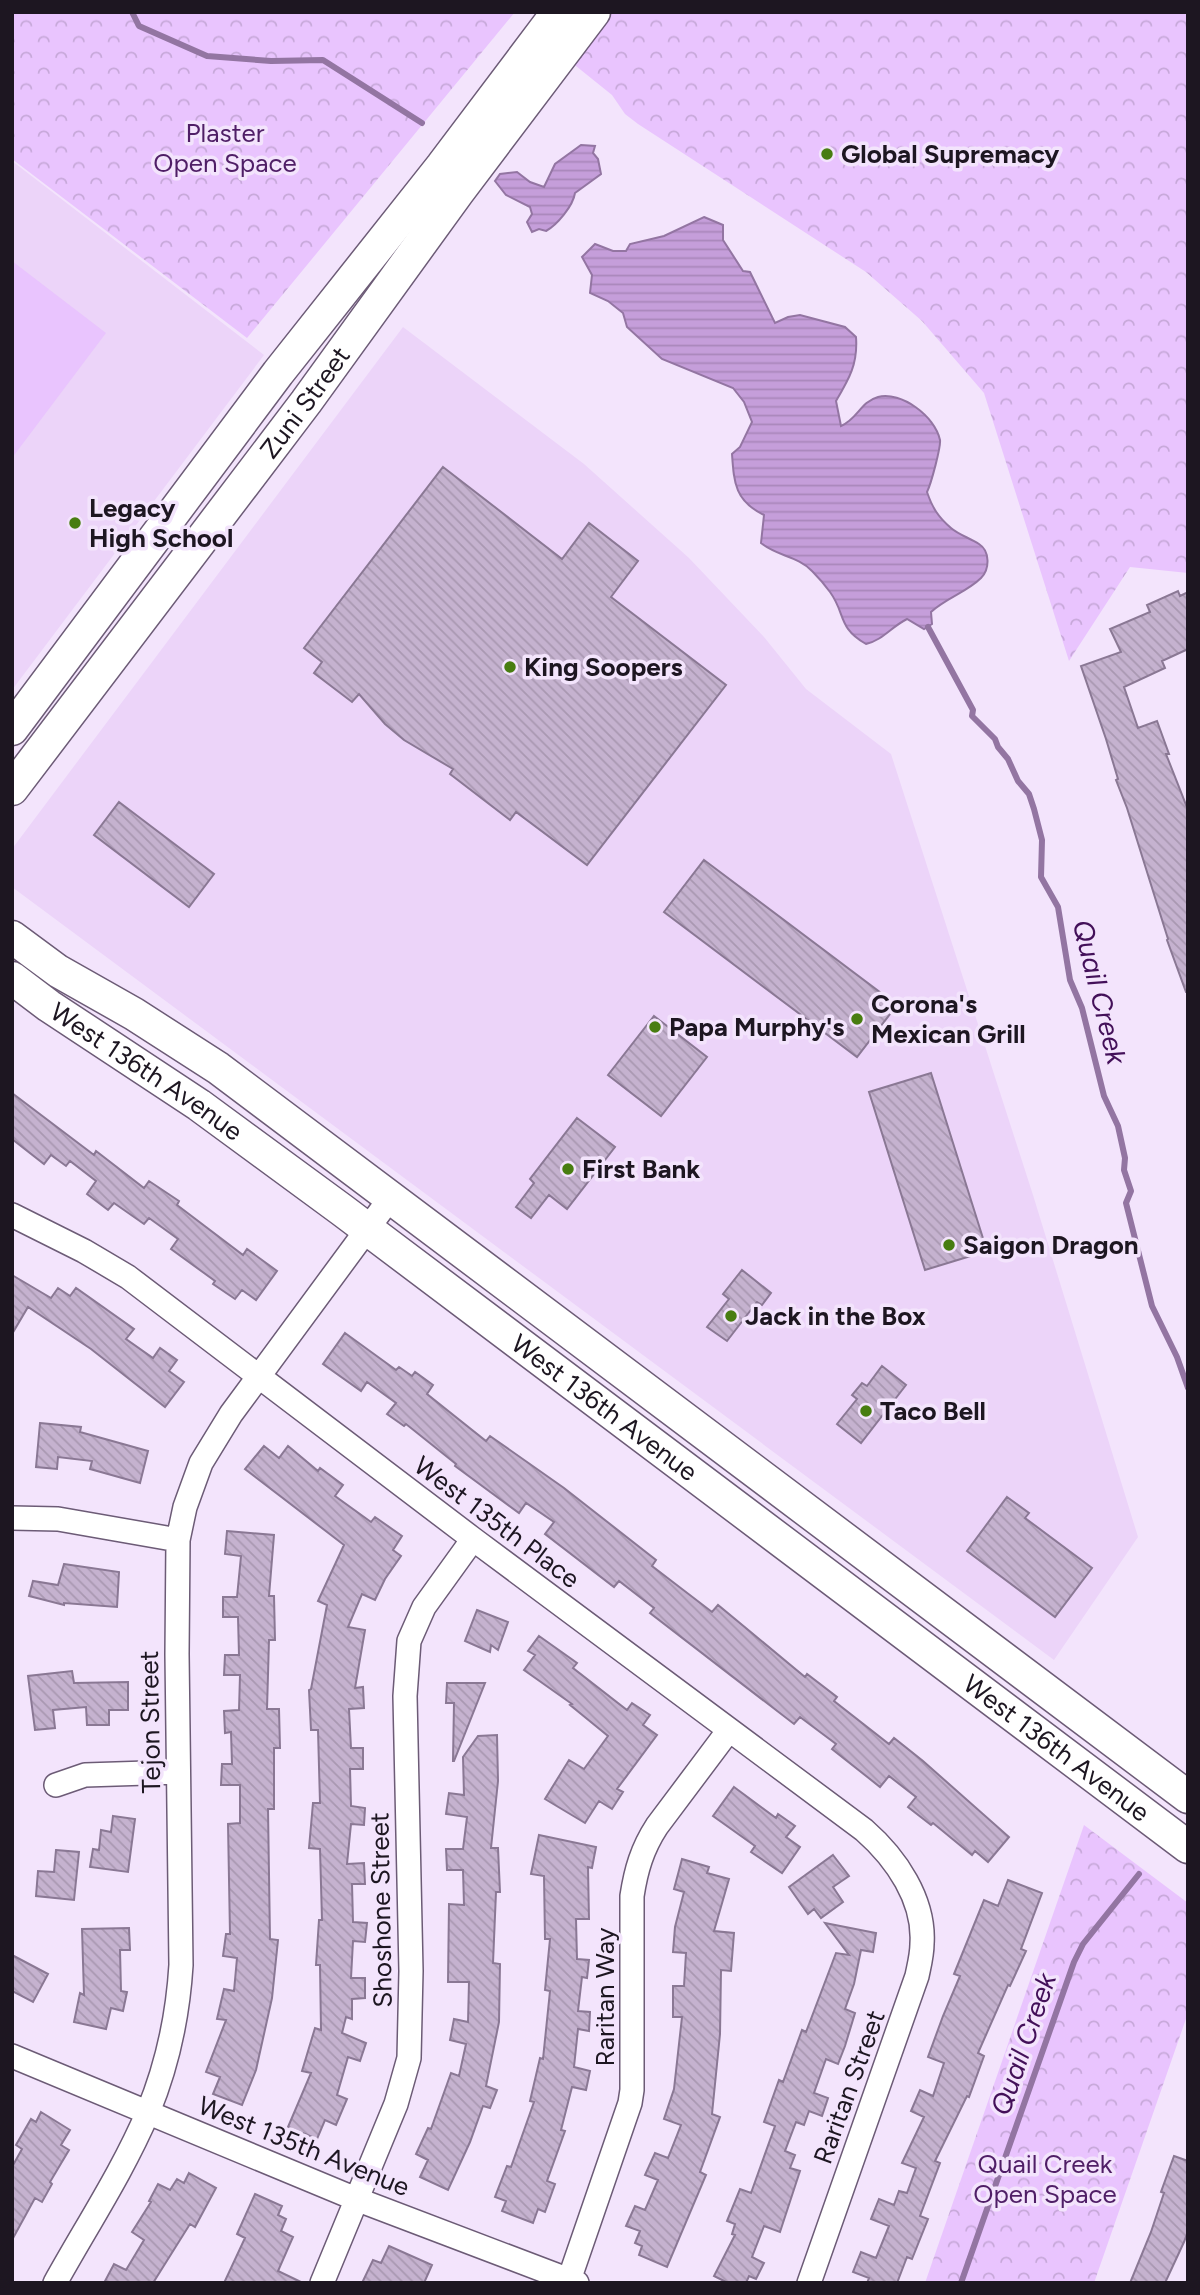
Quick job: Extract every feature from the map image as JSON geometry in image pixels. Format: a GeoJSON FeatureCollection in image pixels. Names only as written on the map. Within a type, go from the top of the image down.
{"type":"FeatureCollection","features":[{"type":"Feature","properties":{"kind":"main road","name":"Zuni Street"},"geometry":{"type":"LineString","coordinates":[[12,789],[306,402],[558,12]]}},
{"type":"Feature","properties":{"kind":"main road","name":"Zuni Street"},"geometry":{"type":"LineString","coordinates":[[12,729],[278,373],[594,12]]}},
{"type":"Feature","properties":{"kind":"main road","name":"West 136th Avenue"},"geometry":{"type":"LineString","coordinates":[[12,937],[58,971],[140,1017],[218,1068],[1188,1797]]}},
{"type":"Feature","properties":{"kind":"main road","name":"West 136th Avenue"},"geometry":{"type":"LineString","coordinates":[[12,978],[49,1006],[199,1105],[367,1229],[1188,1847]]}},
{"type":"Feature","properties":{"kind":"street","name":"Tejon Street"},"geometry":{"type":"LineString","coordinates":[[55,2283],[148,2111],[170,2040],[180,1986],[178,1540],[185,1507],[201,1463],[231,1414],[391,1197]]}},
{"type":"Feature","properties":{"kind":"street","name":"West 135th Place"},"geometry":{"type":"LineString","coordinates":[[12,1215],[85,1251],[128,1277],[472,1539],[882,1845],[902,1874],[916,1906]]}},
{"type":"Feature","properties":{"kind":"street"},"geometry":{"type":"LineString","coordinates":[[12,1518],[58,1519],[178,1540]]}},
{"type":"Feature","properties":{"kind":"street","name":"Shoshone Street"},"geometry":{"type":"LineString","coordinates":[[322,2283],[407,2073],[411,1971],[405,1696],[409,1641],[424,1607],[472,1539]]}},
{"type":"Feature","properties":{"kind":"street","name":"Raritan Way"},"geometry":{"type":"LineString","coordinates":[[571,2282],[630,2103],[632,1896],[636,1868],[646,1843],[657,1826],[729,1730]]}},
{"type":"Feature","properties":{"kind":"street"},"geometry":{"type":"LineString","coordinates":[[56,1785],[85,1775],[178,1772]]}},
{"type":"Feature","properties":{"kind":"street","name":"Raritan Street"},"geometry":{"type":"LineString","coordinates":[[809,2283],[917,1976],[922,1944],[916,1906]]}},
{"type":"Feature","properties":{"kind":"street","name":"West 135th Avenue"},"geometry":{"type":"LineString","coordinates":[[12,2056],[356,2199],[571,2282]]}},
{"type":"Feature","properties":{"kind":"shaded area"},"geometry":{"type":"Polygon","coordinates":[[[581,145],[595,146],[593,153],[598,159],[601,174],[575,193],[568,209],[555,224],[546,231],[539,229],[532,232],[527,222],[532,214],[530,207],[506,195],[495,181],[500,174],[517,172],[530,182],[544,187],[555,164],[581,145]]]}},
{"type":"Feature","properties":{"kind":"shaded area","name":"Legacy High School"},"geometry":{"type":"Polygon","coordinates":[[[12,161],[264,355],[12,690],[12,161]]]}},
{"type":"Feature","properties":{"kind":"shaded area"},"geometry":{"type":"Polygon","coordinates":[[[704,217],[723,225],[723,240],[743,271],[750,272],[775,323],[800,315],[845,327],[856,337],[856,355],[852,371],[836,401],[841,426],[872,399],[887,396],[916,407],[937,431],[940,444],[927,492],[936,512],[946,524],[983,547],[987,555],[987,565],[981,578],[931,612],[932,624],[924,629],[907,619],[877,640],[866,644],[850,632],[835,600],[812,571],[800,562],[761,543],[764,515],[747,504],[738,490],[734,474],[732,454],[740,447],[752,422],[744,402],[733,388],[662,359],[627,327],[623,313],[608,301],[590,293],[592,275],[582,257],[595,244],[613,251],[626,251],[630,244],[664,236],[704,217]]]}},
{"type":"Feature","properties":{"kind":"shaded area"},"geometry":{"type":"Polygon","coordinates":[[[403,327],[584,464],[689,558],[764,637],[806,689],[891,754],[1033,1195],[1138,1537],[1054,1660],[12,887],[12,849],[403,327]]]}},
{"type":"Feature","properties":{"kind":"green space","name":"Plaster Open Space"},"geometry":{"type":"Polygon","coordinates":[[[12,12],[515,12],[247,338],[12,159],[12,12]]]}},
{"type":"Feature","properties":{"kind":"green space"},"geometry":{"type":"Polygon","coordinates":[[[608,12],[1188,12],[1188,573],[1130,567],[1069,661],[984,393],[922,321],[866,272],[638,124],[625,114],[612,95],[571,62],[608,12]]]}},
{"type":"Feature","properties":{"kind":"green space"},"geometry":{"type":"Polygon","coordinates":[[[12,261],[106,333],[12,458],[12,261]]]}},
{"type":"Feature","properties":{"kind":"green space","name":"Quail Creek Open Space"},"geometry":{"type":"Polygon","coordinates":[[[1084,1825],[1188,1903],[1188,2013],[1094,2283],[925,2283],[1084,1825]]]}},
{"type":"Feature","properties":{"kind":"building","name":"King Soopers"},"geometry":{"type":"Polygon","coordinates":[[[443,467],[562,559],[589,523],[638,561],[611,597],[726,685],[587,865],[516,812],[510,820],[450,774],[453,769],[404,740],[385,724],[359,694],[352,702],[314,673],[322,662],[304,648],[443,467]]]}},
{"type":"Feature","properties":{"kind":"building"},"geometry":{"type":"Polygon","coordinates":[[[1178,591],[1180,596],[1188,592],[1188,649],[1162,661],[1165,668],[1124,687],[1138,728],[1157,721],[1169,754],[1166,754],[1188,810],[1188,992],[1167,940],[1081,666],[1121,652],[1110,629],[1150,612],[1147,605],[1178,591]]]}},
{"type":"Feature","properties":{"kind":"building"},"geometry":{"type":"Polygon","coordinates":[[[119,802],[214,874],[189,907],[94,835],[119,802]]]}},
{"type":"Feature","properties":{"kind":"building"},"geometry":{"type":"Polygon","coordinates":[[[704,860],[897,1005],[857,1057],[664,912],[704,860]]]}},
{"type":"Feature","properties":{"kind":"building"},"geometry":{"type":"Polygon","coordinates":[[[654,1016],[707,1057],[661,1116],[608,1075],[654,1016]]]}},
{"type":"Feature","properties":{"kind":"building"},"geometry":{"type":"Polygon","coordinates":[[[931,1073],[987,1251],[925,1270],[869,1092],[931,1073]]]}},
{"type":"Feature","properties":{"kind":"building"},"geometry":{"type":"Polygon","coordinates":[[[12,1093],[94,1155],[96,1151],[144,1188],[149,1181],[179,1201],[177,1205],[243,1255],[247,1249],[277,1271],[256,1300],[242,1290],[235,1299],[213,1284],[215,1281],[171,1249],[178,1239],[149,1218],[144,1224],[114,1203],[108,1210],[87,1194],[96,1181],[70,1161],[66,1166],[51,1155],[44,1164],[12,1139],[12,1093]]]}},
{"type":"Feature","properties":{"kind":"building","name":"First Bank"},"geometry":{"type":"Polygon","coordinates":[[[577,1118],[615,1147],[567,1209],[549,1195],[531,1218],[516,1207],[534,1183],[530,1179],[577,1118]]]}},
{"type":"Feature","properties":{"kind":"building","name":"Jack in the Box"},"geometry":{"type":"Polygon","coordinates":[[[742,1270],[771,1293],[762,1305],[757,1302],[727,1341],[707,1327],[729,1299],[723,1294],[742,1270]]]}},
{"type":"Feature","properties":{"kind":"building"},"geometry":{"type":"Polygon","coordinates":[[[12,1275],[51,1298],[58,1288],[70,1296],[76,1288],[134,1329],[126,1339],[153,1358],[160,1348],[177,1360],[169,1371],[184,1382],[165,1407],[91,1349],[28,1307],[12,1334],[12,1275]]]}},
{"type":"Feature","properties":{"kind":"building"},"geometry":{"type":"Polygon","coordinates":[[[345,1333],[396,1370],[399,1367],[412,1376],[415,1372],[433,1385],[427,1394],[486,1441],[490,1436],[564,1488],[656,1560],[652,1566],[712,1612],[718,1605],[805,1677],[807,1674],[837,1697],[834,1701],[889,1744],[894,1738],[1009,1837],[988,1862],[975,1851],[972,1855],[933,1823],[931,1825],[908,1807],[916,1797],[889,1776],[880,1787],[832,1749],[836,1744],[800,1717],[794,1724],[650,1613],[654,1608],[619,1581],[614,1587],[545,1534],[554,1522],[526,1503],[519,1513],[455,1466],[456,1464],[406,1424],[404,1426],[387,1414],[396,1403],[367,1382],[361,1391],[323,1364],[345,1333]]]}},
{"type":"Feature","properties":{"kind":"building","name":"Taco Bell"},"geometry":{"type":"Polygon","coordinates":[[[882,1366],[906,1385],[861,1443],[837,1424],[857,1399],[852,1395],[862,1383],[867,1386],[882,1366]]]}},
{"type":"Feature","properties":{"kind":"building"},"geometry":{"type":"Polygon","coordinates":[[[40,1423],[81,1427],[80,1432],[148,1451],[140,1483],[90,1469],[92,1461],[58,1457],[57,1469],[36,1467],[40,1423]]]}},
{"type":"Feature","properties":{"kind":"building"},"geometry":{"type":"Polygon","coordinates":[[[264,1446],[279,1458],[288,1446],[318,1471],[320,1468],[343,1485],[335,1496],[371,1522],[375,1517],[402,1536],[393,1550],[401,1556],[375,1600],[362,1594],[348,1627],[365,1630],[355,1688],[363,1687],[364,1708],[349,1709],[351,1748],[363,1748],[363,1769],[350,1769],[351,1806],[365,1808],[364,1825],[351,1824],[347,1864],[364,1863],[365,1884],[352,1884],[353,1922],[367,1923],[365,1942],[353,1941],[351,1978],[365,1978],[365,1998],[352,1999],[352,2019],[346,2017],[342,2033],[366,2043],[360,2061],[348,2057],[337,2095],[347,2099],[336,2125],[325,2120],[317,2139],[288,2127],[311,2073],[302,2071],[315,2028],[321,2030],[320,1965],[316,1965],[319,1920],[322,1920],[320,1849],[309,1848],[313,1803],[320,1803],[318,1730],[311,1730],[309,1690],[327,1605],[318,1601],[344,1545],[245,1469],[264,1446]]]}},
{"type":"Feature","properties":{"kind":"building"},"geometry":{"type":"Polygon","coordinates":[[[1007,1497],[1029,1513],[1025,1518],[1092,1568],[1055,1617],[967,1551],[1007,1497]]]}},
{"type":"Feature","properties":{"kind":"building"},"geometry":{"type":"Polygon","coordinates":[[[227,1531],[274,1535],[269,1596],[274,1596],[275,1640],[269,1640],[267,1709],[279,1709],[280,1748],[274,1748],[274,1809],[268,1809],[270,1939],[278,1940],[272,1998],[256,2070],[242,2105],[213,2094],[220,2077],[206,2072],[226,2020],[217,2019],[224,1989],[234,1991],[237,1958],[223,1956],[226,1934],[230,1934],[228,1824],[240,1823],[240,1785],[221,1785],[222,1764],[232,1764],[231,1732],[225,1733],[224,1711],[239,1710],[240,1675],[224,1675],[225,1655],[239,1655],[238,1617],[223,1617],[223,1597],[237,1597],[241,1556],[225,1554],[227,1531]]]}},
{"type":"Feature","properties":{"kind":"building"},"geometry":{"type":"Polygon","coordinates":[[[64,1564],[119,1572],[117,1607],[64,1605],[29,1596],[33,1581],[58,1585],[64,1564]]]}},
{"type":"Feature","properties":{"kind":"building"},"geometry":{"type":"Polygon","coordinates":[[[477,1610],[508,1622],[498,1650],[491,1645],[490,1652],[465,1641],[477,1610]]]}},
{"type":"Feature","properties":{"kind":"building"},"geometry":{"type":"Polygon","coordinates":[[[539,1636],[577,1663],[573,1668],[627,1710],[632,1703],[650,1715],[643,1725],[657,1735],[617,1789],[623,1792],[612,1809],[599,1801],[585,1823],[545,1799],[569,1760],[584,1769],[608,1736],[570,1705],[572,1704],[524,1670],[535,1655],[528,1651],[539,1636]]]}},
{"type":"Feature","properties":{"kind":"building"},"geometry":{"type":"Polygon","coordinates":[[[72,1671],[74,1683],[128,1682],[128,1710],[109,1710],[109,1725],[87,1725],[86,1707],[53,1710],[55,1728],[35,1730],[28,1676],[72,1671]]]}},
{"type":"Feature","properties":{"kind":"building"},"geometry":{"type":"Polygon","coordinates":[[[447,1683],[485,1683],[454,1761],[454,1703],[446,1703],[447,1683]]]}},
{"type":"Feature","properties":{"kind":"building"},"geometry":{"type":"Polygon","coordinates":[[[497,1735],[498,1781],[491,1848],[498,1848],[500,1892],[496,1892],[493,1963],[500,1964],[499,2022],[486,2086],[497,2090],[490,2108],[483,2106],[448,2190],[420,2177],[428,2160],[416,2154],[428,2128],[431,2129],[451,2073],[459,2076],[466,2044],[450,2040],[454,2019],[468,2022],[469,1982],[448,1982],[449,1904],[464,1905],[463,1870],[447,1870],[446,1849],[463,1849],[467,1817],[446,1814],[449,1793],[464,1795],[463,1757],[478,1736],[497,1735]]]}},
{"type":"Feature","properties":{"kind":"building"},"geometry":{"type":"Polygon","coordinates":[[[734,1787],[776,1818],[778,1814],[795,1826],[786,1837],[800,1847],[782,1873],[751,1852],[755,1846],[713,1816],[734,1787]]]}},
{"type":"Feature","properties":{"kind":"building"},"geometry":{"type":"Polygon","coordinates":[[[113,1816],[135,1819],[128,1872],[90,1867],[93,1849],[99,1850],[101,1830],[111,1832],[113,1816]]]}},
{"type":"Feature","properties":{"kind":"building"},"geometry":{"type":"Polygon","coordinates":[[[539,1835],[596,1847],[592,1868],[588,1867],[589,1919],[576,1919],[577,1959],[589,1960],[587,1978],[582,1977],[578,2011],[590,2012],[589,2031],[578,2029],[574,2067],[590,2071],[586,2090],[572,2087],[561,2130],[565,2131],[547,2181],[555,2184],[545,2212],[538,2209],[533,2223],[502,2211],[506,2201],[495,2197],[507,2166],[511,2167],[534,2102],[530,2101],[540,2058],[543,2059],[550,1991],[545,1990],[550,1939],[545,1939],[544,1876],[531,1874],[539,1835]]]}},
{"type":"Feature","properties":{"kind":"building"},"geometry":{"type":"Polygon","coordinates":[[[56,1850],[79,1852],[74,1900],[36,1896],[38,1871],[54,1872],[56,1850]]]}},
{"type":"Feature","properties":{"kind":"building"},"geometry":{"type":"Polygon","coordinates":[[[833,1855],[849,1876],[833,1887],[843,1902],[821,1918],[814,1909],[808,1914],[789,1887],[833,1855]]]}},
{"type":"Feature","properties":{"kind":"building"},"geometry":{"type":"Polygon","coordinates":[[[682,1859],[709,1867],[707,1873],[729,1879],[714,1931],[734,1933],[731,1971],[721,1970],[720,2034],[712,2114],[720,2117],[700,2172],[706,2175],[667,2267],[639,2255],[642,2246],[635,2243],[640,2231],[626,2226],[635,2206],[645,2210],[658,2180],[645,2175],[655,2153],[668,2158],[681,2125],[664,2119],[674,2089],[682,2017],[673,2017],[673,1986],[684,1986],[686,1953],[673,1952],[675,1927],[684,1892],[674,1889],[682,1859]]]}},
{"type":"Feature","properties":{"kind":"building"},"geometry":{"type":"Polygon","coordinates":[[[1008,1880],[1042,1893],[1021,1949],[1026,1951],[978,2053],[984,2056],[969,2097],[967,2096],[935,2161],[940,2163],[920,2216],[928,2219],[912,2259],[907,2257],[897,2283],[867,2283],[869,2278],[853,2272],[861,2252],[876,2258],[889,2226],[871,2219],[879,2199],[894,2205],[899,2191],[907,2193],[916,2168],[902,2163],[924,2117],[911,2111],[920,2090],[933,2096],[944,2063],[928,2057],[960,1976],[954,1974],[984,1900],[998,1906],[1008,1880]]]}},
{"type":"Feature","properties":{"kind":"building"},"geometry":{"type":"Polygon","coordinates":[[[825,1923],[876,1933],[873,1952],[861,1950],[854,1984],[845,2009],[855,2013],[845,2046],[838,2064],[826,2059],[814,2093],[828,2098],[822,2116],[809,2111],[804,2125],[796,2122],[785,2151],[795,2155],[790,2168],[800,2171],[780,2232],[764,2226],[752,2257],[764,2263],[756,2279],[749,2276],[746,2283],[728,2283],[714,2276],[735,2235],[732,2234],[735,2224],[727,2221],[740,2189],[751,2193],[775,2126],[764,2122],[779,2080],[783,2082],[802,2030],[806,2032],[836,1953],[849,1955],[825,1923]]]}},
{"type":"Feature","properties":{"kind":"building"},"geometry":{"type":"Polygon","coordinates":[[[129,1928],[130,1950],[120,1950],[121,1991],[127,1992],[123,2011],[111,2008],[106,2029],[74,2022],[80,1993],[84,1995],[82,1929],[129,1928]]]}},
{"type":"Feature","properties":{"kind":"building"},"geometry":{"type":"Polygon","coordinates":[[[12,1955],[48,1974],[33,2002],[12,1991],[12,1955]]]}},
{"type":"Feature","properties":{"kind":"building"},"geometry":{"type":"Polygon","coordinates":[[[41,2112],[70,2130],[61,2145],[69,2150],[50,2182],[52,2184],[42,2202],[35,2198],[12,2240],[12,2167],[22,2149],[16,2145],[31,2119],[36,2122],[41,2112]]]}},
{"type":"Feature","properties":{"kind":"building"},"geometry":{"type":"Polygon","coordinates":[[[1174,2156],[1188,2161],[1188,2231],[1165,2283],[1130,2283],[1151,2232],[1174,2156]]]}},
{"type":"Feature","properties":{"kind":"building"},"geometry":{"type":"Polygon","coordinates":[[[189,2173],[216,2188],[195,2227],[190,2224],[153,2283],[104,2283],[114,2264],[126,2270],[144,2240],[132,2232],[151,2202],[149,2201],[158,2184],[170,2190],[177,2179],[184,2183],[189,2173]]]}},
{"type":"Feature","properties":{"kind":"building"},"geometry":{"type":"Polygon","coordinates":[[[255,2194],[282,2206],[278,2215],[286,2219],[281,2231],[293,2237],[278,2271],[303,2283],[224,2283],[245,2238],[237,2234],[255,2194]]]}},
{"type":"Feature","properties":{"kind":"building"},"geometry":{"type":"Polygon","coordinates":[[[389,2246],[432,2265],[424,2283],[362,2283],[373,2260],[381,2263],[389,2246]]]}},
{"type":"Feature","properties":{"kind":"waterway","name":"Quail Creek"},"geometry":{"type":"LineString","coordinates":[[132,12],[139,26],[207,56],[271,61],[323,60],[422,123]]}},
{"type":"Feature","properties":{"kind":"waterway","name":"Quail Creek"},"geometry":{"type":"LineString","coordinates":[[928,627],[973,710],[972,716],[995,739],[1018,781],[1029,794],[1042,840],[1041,877],[1058,907],[1070,980],[1082,1008],[1104,1096],[1118,1126],[1125,1158],[1124,1170],[1131,1191],[1126,1203],[1152,1306],[1177,1357],[1188,1388]]}},
{"type":"Feature","properties":{"kind":"waterway","name":"Quail Creek"},"geometry":{"type":"LineString","coordinates":[[961,2283],[1074,1962],[1083,1944],[1139,1874]]}},
{"type":"Feature","properties":{"kind":"place","name":"Global Supremacy"},"geometry":{"type":"Point","coordinates":[827,154]}},
{"type":"Feature","properties":{"kind":"place","name":"Legacy High School"},"geometry":{"type":"Point","coordinates":[75,523]}},
{"type":"Feature","properties":{"kind":"place","name":"King Soopers"},"geometry":{"type":"Point","coordinates":[510,667]}},
{"type":"Feature","properties":{"kind":"place","name":"Corona's Mexican Grill"},"geometry":{"type":"Point","coordinates":[857,1019]}},
{"type":"Feature","properties":{"kind":"place","name":"Papa Murphy's"},"geometry":{"type":"Point","coordinates":[655,1027]}},
{"type":"Feature","properties":{"kind":"place","name":"First Bank"},"geometry":{"type":"Point","coordinates":[568,1169]}},
{"type":"Feature","properties":{"kind":"place","name":"Saigon Dragon"},"geometry":{"type":"Point","coordinates":[949,1245]}},
{"type":"Feature","properties":{"kind":"place","name":"Jack in the Box"},"geometry":{"type":"Point","coordinates":[731,1316]}},
{"type":"Feature","properties":{"kind":"place","name":"Taco Bell"},"geometry":{"type":"Point","coordinates":[866,1411]}}]}
